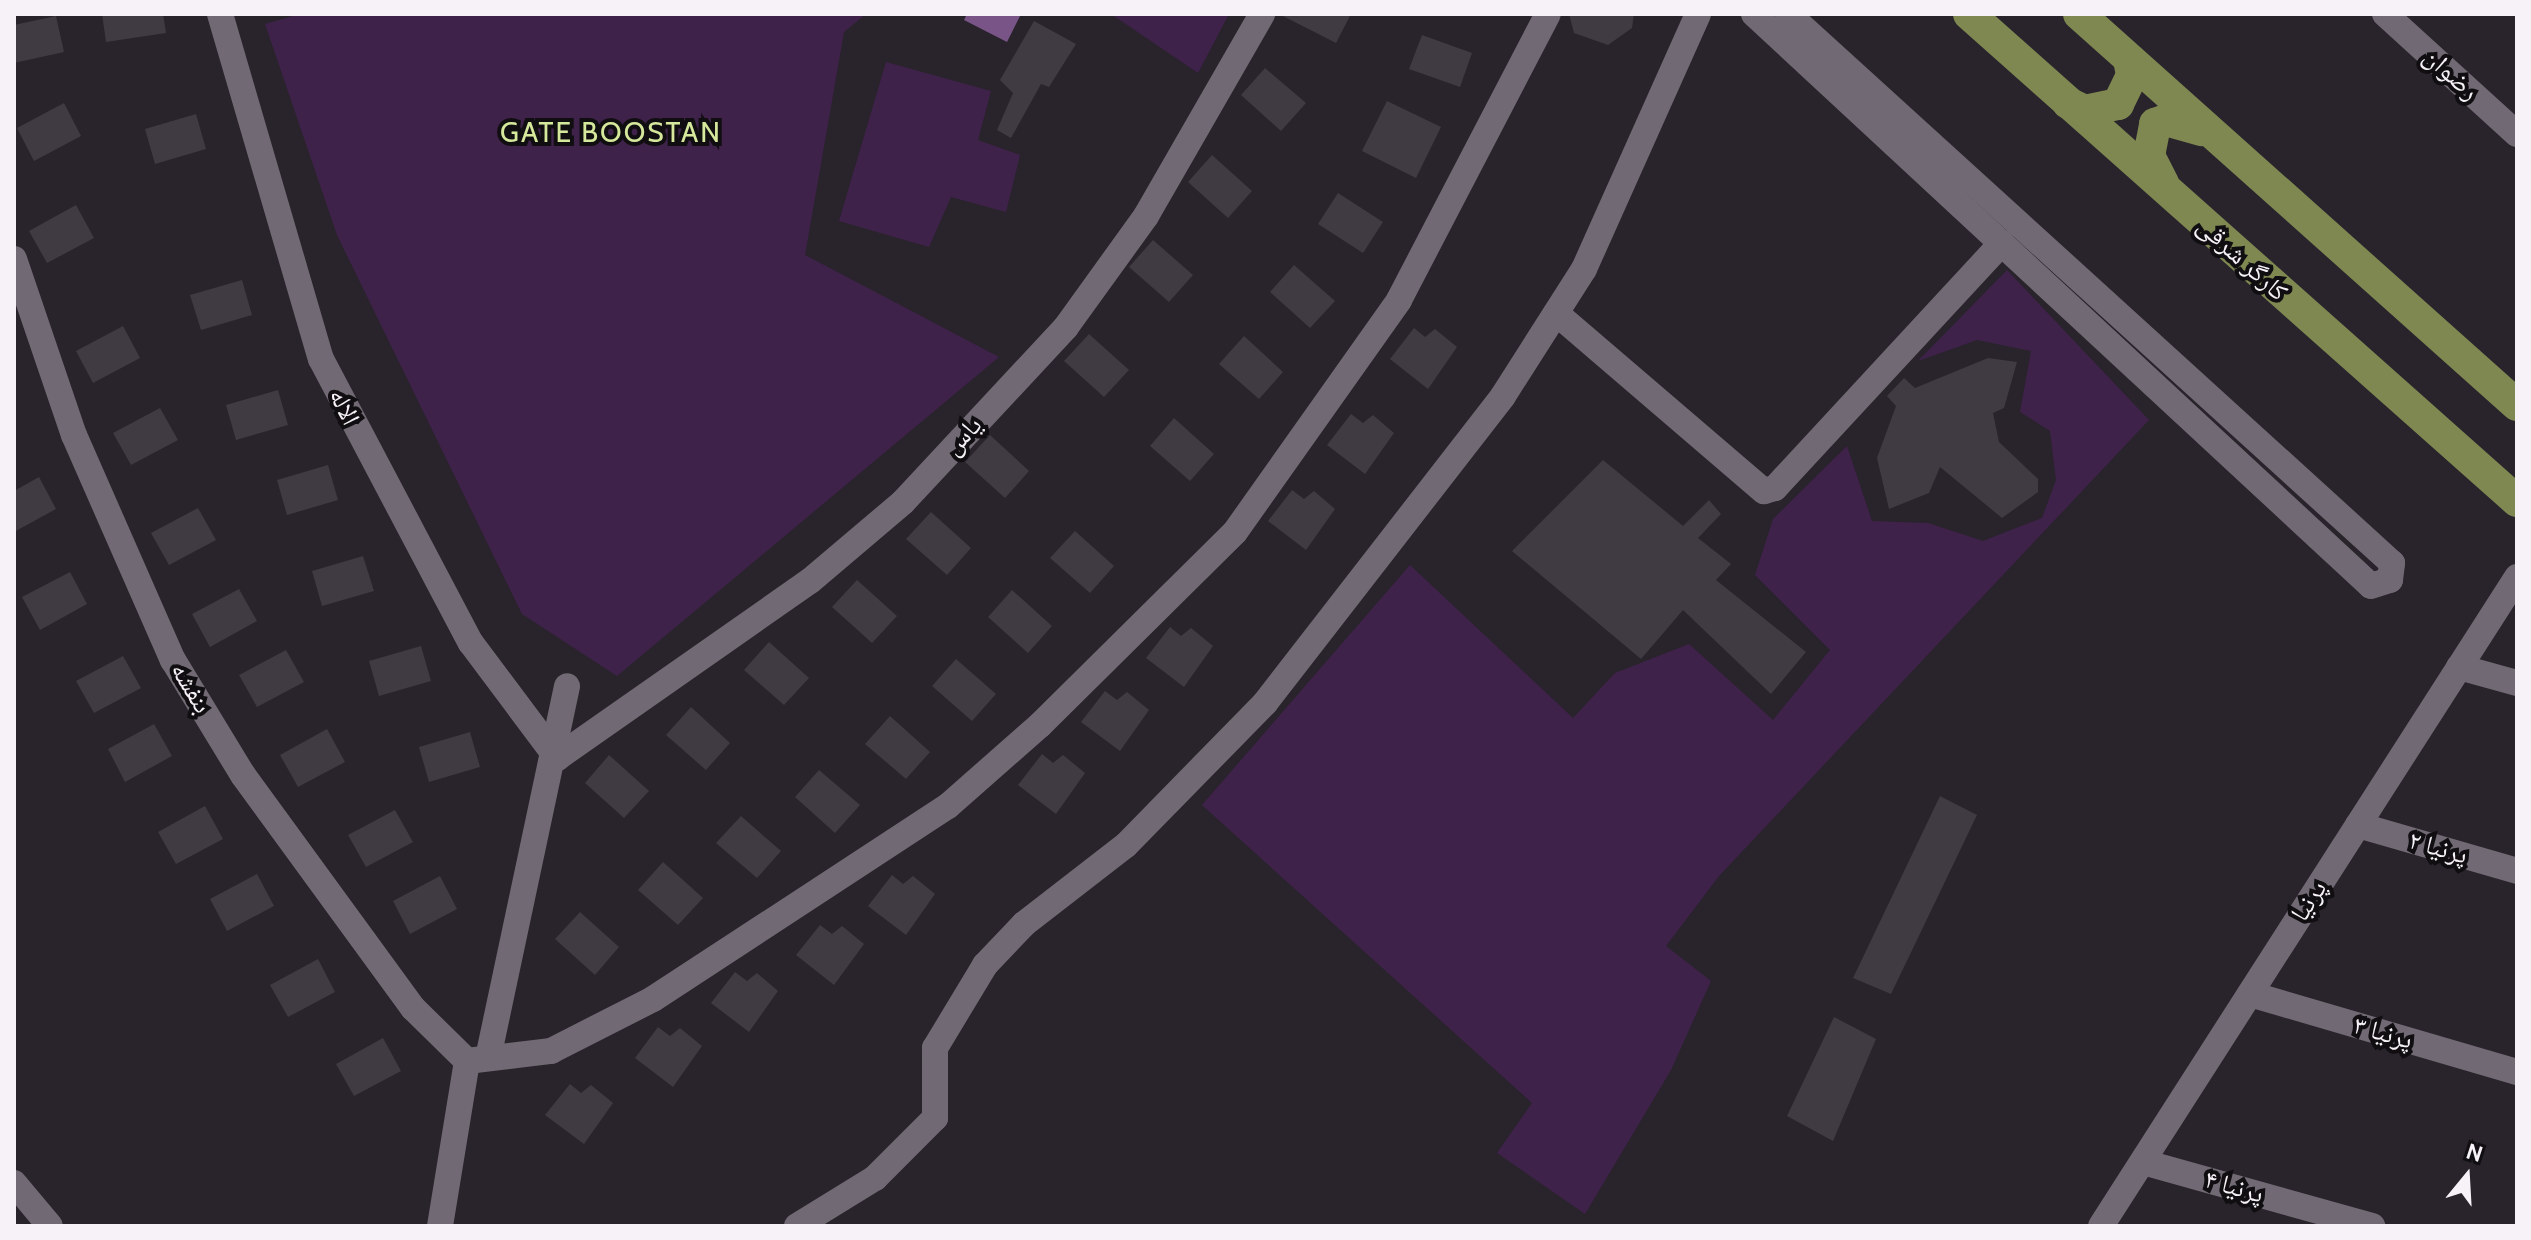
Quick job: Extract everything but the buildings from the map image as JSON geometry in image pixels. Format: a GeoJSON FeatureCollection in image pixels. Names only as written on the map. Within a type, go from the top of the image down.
{"type":"FeatureCollection","features":[{"type":"Feature","properties":{"kind":"main road","name":"کارگر شرقی"},"geometry":{"type":"LineString","coordinates":[[1969,14],[2517,501]]}},
{"type":"Feature","properties":{"kind":"main road"},"geometry":{"type":"LineString","coordinates":[[2079,14],[2517,405]]}},
{"type":"Feature","properties":{"kind":"main road"},"geometry":{"type":"LineString","coordinates":[[2065,102],[2085,111],[2118,104],[2132,75],[2129,60]]}},
{"type":"Feature","properties":{"kind":"main road"},"geometry":{"type":"LineString","coordinates":[[2165,188],[2149,156],[2155,124],[2186,123],[2212,135]]}},
{"type":"Feature","properties":{"kind":"street","name":"الاله"},"geometry":{"type":"LineString","coordinates":[[220,14],[321,359],[471,643],[557,758]]}},
{"type":"Feature","properties":{"kind":"street","name":"یاس"},"geometry":{"type":"LineString","coordinates":[[557,758],[810,581],[903,502],[1075,314],[1146,216],[1262,14]]}},
{"type":"Feature","properties":{"kind":"street"},"geometry":{"type":"LineString","coordinates":[[478,1060],[551,1051],[757,937],[948,806],[1040,725],[1235,532],[1399,300],[1548,14]]}},
{"type":"Feature","properties":{"kind":"street"},"geometry":{"type":"LineString","coordinates":[[797,1226],[875,1178],[935,1118],[935,1048],[985,965],[1024,924],[1137,834],[1265,703],[1503,396],[1556,313],[1619,197],[1698,14]]}},
{"type":"Feature","properties":{"kind":"street"},"geometry":{"type":"LineString","coordinates":[[1754,14],[2371,586],[2390,580],[2392,563],[1788,14]]}},
{"type":"Feature","properties":{"kind":"street","name":"رضوان"},"geometry":{"type":"LineString","coordinates":[[2395,17],[2517,134]]}},
{"type":"Feature","properties":{"kind":"street"},"geometry":{"type":"LineString","coordinates":[[1556,313],[1764,491],[1775,488],[2002,243]]}},
{"type":"Feature","properties":{"kind":"street","name":"بنفشه"},"geometry":{"type":"LineString","coordinates":[[14,259],[74,435],[173,660],[243,775],[395,984],[478,1060]]}},
{"type":"Feature","properties":{"kind":"street","name":"پرنیا"},"geometry":{"type":"LineString","coordinates":[[2101,1226],[2517,577]]}},
{"type":"Feature","properties":{"kind":"street"},"geometry":{"type":"LineString","coordinates":[[2459,667],[2517,683]]}},
{"type":"Feature","properties":{"kind":"street"},"geometry":{"type":"LineString","coordinates":[[440,1226],[478,1060],[557,758],[567,686]]}},
{"type":"Feature","properties":{"kind":"street","name":"پرنیا ۲"},"geometry":{"type":"LineString","coordinates":[[2358,825],[2517,871]]}},
{"type":"Feature","properties":{"kind":"street","name":"پرنیا ۳"},"geometry":{"type":"LineString","coordinates":[[2250,994],[2517,1072]]}},
{"type":"Feature","properties":{"kind":"street","name":"پرنیا ۴"},"geometry":{"type":"LineString","coordinates":[[2143,1162],[2372,1226]]}},
{"type":"Feature","properties":{"kind":"street"},"geometry":{"type":"LineString","coordinates":[[14,1183],[50,1226]]}},
{"type":"Feature","properties":{"kind":"shaded area"},"geometry":{"type":"Polygon","coordinates":[[[300,14],[866,14],[844,32],[805,255],[999,357],[617,676],[522,614],[337,235],[265,24],[300,14]]]}},
{"type":"Feature","properties":{"kind":"shaded area"},"geometry":{"type":"Polygon","coordinates":[[[967,14],[1021,14],[1007,42],[964,20],[967,14]]]}},
{"type":"Feature","properties":{"kind":"shaded area"},"geometry":{"type":"Polygon","coordinates":[[[1111,14],[1229,14],[1198,73],[1111,14]]]}},
{"type":"Feature","properties":{"kind":"shaded area"},"geometry":{"type":"Polygon","coordinates":[[[886,62],[991,91],[978,140],[1020,155],[1006,212],[951,197],[929,247],[839,221],[886,62]]]}},
{"type":"Feature","properties":{"kind":"shaded area"},"geometry":{"type":"Polygon","coordinates":[[[2007,270],[2149,420],[1719,876],[1666,946],[1711,981],[1671,1070],[1585,1214],[1497,1153],[1532,1103],[1202,805],[1410,565],[1573,718],[1615,673],[1689,644],[1773,720],[1830,650],[1755,575],[1773,519],[1847,446],[1872,521],[1928,523],[1983,541],[2042,518],[2056,480],[2050,431],[2020,412],[2031,351],[1977,340],[1918,361],[2007,270]]]}},
{"type":"Feature","properties":{"kind":"district","name":"GATE BOOSTAN"},"geometry":{"type":"Point","coordinates":[611,132]}}]}
